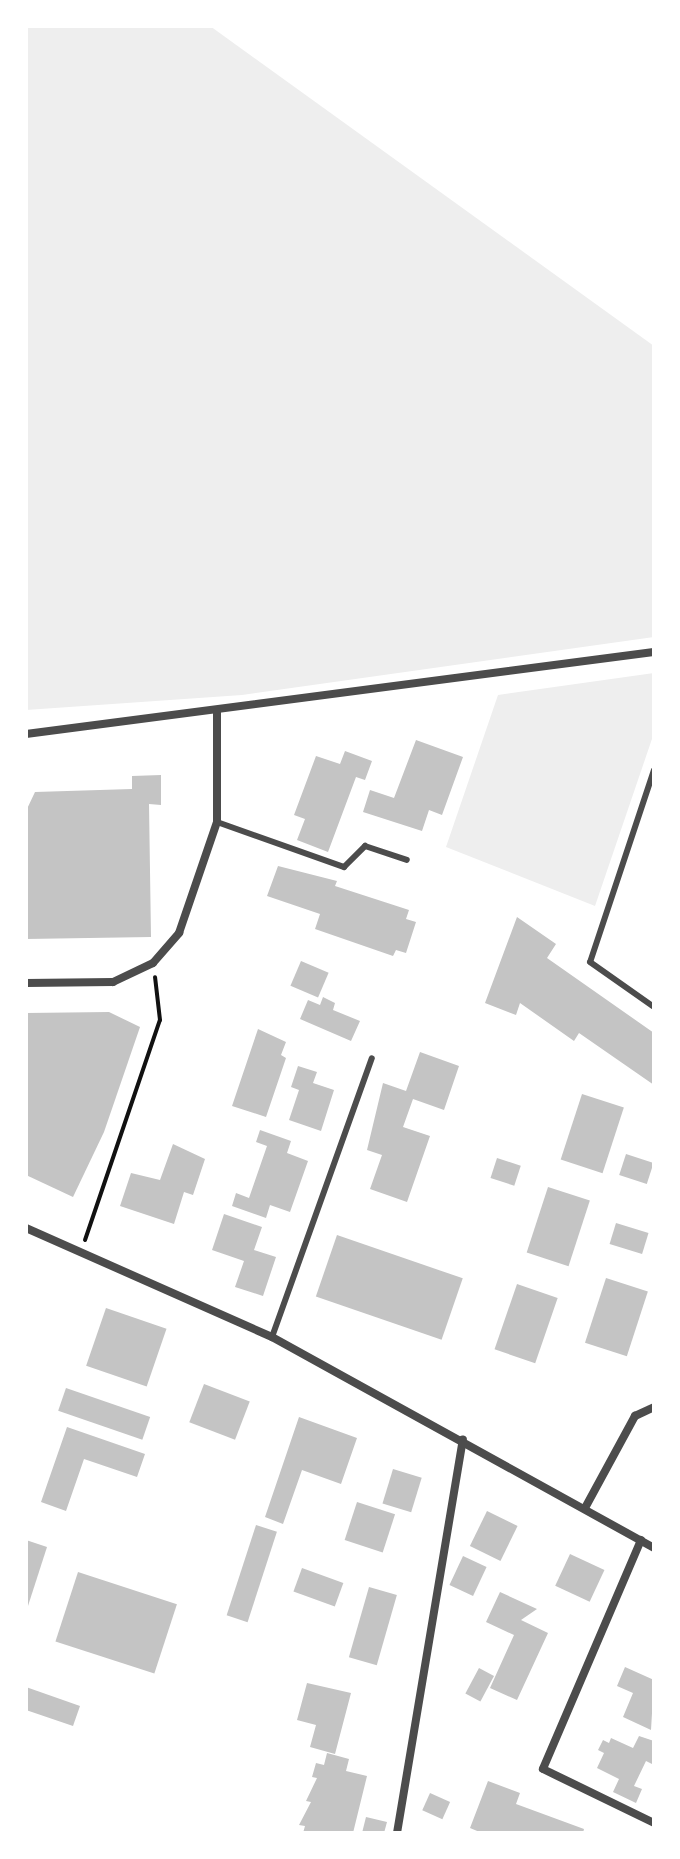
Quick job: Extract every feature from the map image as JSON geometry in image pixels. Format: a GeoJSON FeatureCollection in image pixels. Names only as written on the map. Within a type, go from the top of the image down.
{"type":"FeatureCollection","features":[{"type":"Feature","properties":{"kind":"street"},"geometry":{"type":"LineString","coordinates":[[26,734],[217,712],[654,652]]}},
{"type":"Feature","properties":{"kind":"street"},"geometry":{"type":"LineString","coordinates":[[26,983],[113,982],[153,963],[179,933],[217,822],[217,712]]}},
{"type":"Feature","properties":{"kind":"street"},"geometry":{"type":"LineString","coordinates":[[26,1228],[272,1337],[463,1439],[654,1548]]}},
{"type":"Feature","properties":{"kind":"street"},"geometry":{"type":"LineString","coordinates":[[585,1508],[635,1416],[654,1407]]}},
{"type":"Feature","properties":{"kind":"street"},"geometry":{"type":"LineString","coordinates":[[397,1833],[463,1439]]}},
{"type":"Feature","properties":{"kind":"street"},"geometry":{"type":"LineString","coordinates":[[641,1540],[543,1769],[654,1823]]}},
{"type":"Feature","properties":{"kind":"lane"},"geometry":{"type":"LineString","coordinates":[[654,770],[590,962],[654,1007]]}},
{"type":"Feature","properties":{"kind":"lane"},"geometry":{"type":"LineString","coordinates":[[217,822],[344,867],[365,846],[407,860]]}},
{"type":"Feature","properties":{"kind":"lane"},"geometry":{"type":"LineString","coordinates":[[272,1337],[372,1058]]}},
{"type":"Feature","properties":{"kind":"path"},"geometry":{"type":"LineString","coordinates":[[89,1231],[160,1020],[154,976]]}},
{"type":"Feature","properties":{"kind":"shaded area"},"geometry":{"type":"Polygon","coordinates":[[[26,26],[210,26],[654,346],[654,637],[242,695],[26,710],[26,26]]]}},
{"type":"Feature","properties":{"kind":"shaded area"},"geometry":{"type":"Polygon","coordinates":[[[654,673],[654,733],[595,906],[446,847],[498,695],[654,673]]]}},
{"type":"Feature","properties":{"kind":"building"},"geometry":{"type":"Polygon","coordinates":[[[416,740],[463,757],[442,815],[429,810],[422,831],[363,812],[370,790],[394,798],[416,740]]]}},
{"type":"Feature","properties":{"kind":"building"},"geometry":{"type":"Polygon","coordinates":[[[345,751],[372,761],[365,780],[356,777],[328,852],[297,840],[305,819],[294,815],[316,756],[340,764],[345,751]]]}},
{"type":"Feature","properties":{"kind":"building"},"geometry":{"type":"Polygon","coordinates":[[[161,775],[161,805],[149,804],[151,937],[26,939],[26,811],[35,792],[132,789],[132,776],[161,775]]]}},
{"type":"Feature","properties":{"kind":"building"},"geometry":{"type":"Polygon","coordinates":[[[278,866],[337,881],[335,886],[409,910],[406,919],[416,922],[406,953],[396,950],[393,956],[315,929],[320,914],[267,896],[278,866]]]}},
{"type":"Feature","properties":{"kind":"building"},"geometry":{"type":"Polygon","coordinates":[[[517,917],[556,944],[547,958],[654,1033],[654,1085],[579,1033],[574,1041],[520,1003],[516,1015],[485,1003],[517,917]]]}},
{"type":"Feature","properties":{"kind":"building"},"geometry":{"type":"Polygon","coordinates":[[[301,961],[329,973],[318,998],[290,986],[301,961]]]}},
{"type":"Feature","properties":{"kind":"building"},"geometry":{"type":"Polygon","coordinates":[[[323,997],[335,1003],[333,1010],[360,1021],[351,1041],[300,1019],[308,1000],[320,1005],[323,997]]]}},
{"type":"Feature","properties":{"kind":"building"},"geometry":{"type":"Polygon","coordinates":[[[109,1012],[140,1027],[104,1132],[73,1197],[26,1175],[26,1013],[109,1012]]]}},
{"type":"Feature","properties":{"kind":"building"},"geometry":{"type":"Polygon","coordinates":[[[258,1029],[286,1042],[281,1055],[286,1058],[266,1117],[232,1106],[258,1029]]]}},
{"type":"Feature","properties":{"kind":"building"},"geometry":{"type":"Polygon","coordinates":[[[420,1052],[459,1066],[444,1110],[413,1099],[403,1127],[430,1136],[407,1202],[370,1189],[382,1155],[367,1150],[383,1083],[406,1091],[420,1052]]]}},
{"type":"Feature","properties":{"kind":"building"},"geometry":{"type":"Polygon","coordinates":[[[298,1066],[317,1072],[313,1083],[334,1090],[321,1131],[289,1120],[299,1090],[291,1087],[298,1066]]]}},
{"type":"Feature","properties":{"kind":"building"},"geometry":{"type":"Polygon","coordinates":[[[582,1094],[624,1108],[603,1173],[561,1160],[582,1094]]]}},
{"type":"Feature","properties":{"kind":"building"},"geometry":{"type":"Polygon","coordinates":[[[260,1130],[291,1141],[287,1153],[308,1161],[290,1212],[270,1205],[266,1218],[232,1206],[236,1193],[249,1198],[267,1146],[256,1142],[260,1130]]]}},
{"type":"Feature","properties":{"kind":"building"},"geometry":{"type":"Polygon","coordinates":[[[173,1144],[205,1159],[193,1195],[184,1192],[174,1224],[120,1206],[131,1173],[160,1180],[173,1144]]]}},
{"type":"Feature","properties":{"kind":"building"},"geometry":{"type":"Polygon","coordinates":[[[626,1154],[654,1163],[647,1184],[619,1175],[626,1154]]]}},
{"type":"Feature","properties":{"kind":"building"},"geometry":{"type":"Polygon","coordinates":[[[497,1158],[521,1166],[514,1186],[491,1178],[497,1158]]]}},
{"type":"Feature","properties":{"kind":"building"},"geometry":{"type":"Polygon","coordinates":[[[548,1187],[590,1201],[569,1266],[527,1253],[548,1187]]]}},
{"type":"Feature","properties":{"kind":"building"},"geometry":{"type":"Polygon","coordinates":[[[224,1214],[262,1227],[254,1250],[276,1257],[263,1296],[235,1287],[244,1261],[212,1250],[224,1214]]]}},
{"type":"Feature","properties":{"kind":"building"},"geometry":{"type":"Polygon","coordinates":[[[616,1223],[649,1233],[642,1254],[610,1244],[616,1223]]]}},
{"type":"Feature","properties":{"kind":"building"},"geometry":{"type":"Polygon","coordinates":[[[337,1235],[463,1278],[442,1340],[316,1296],[337,1235]]]}},
{"type":"Feature","properties":{"kind":"building"},"geometry":{"type":"Polygon","coordinates":[[[606,1278],[648,1292],[627,1356],[585,1343],[606,1278]]]}},
{"type":"Feature","properties":{"kind":"building"},"geometry":{"type":"Polygon","coordinates":[[[517,1284],[558,1298],[535,1363],[495,1349],[517,1284]]]}},
{"type":"Feature","properties":{"kind":"building"},"geometry":{"type":"Polygon","coordinates":[[[106,1308],[167,1329],[147,1387],[86,1366],[106,1308]]]}},
{"type":"Feature","properties":{"kind":"building"},"geometry":{"type":"Polygon","coordinates":[[[204,1384],[250,1402],[235,1440],[189,1422],[204,1384]]]}},
{"type":"Feature","properties":{"kind":"building"},"geometry":{"type":"Polygon","coordinates":[[[66,1388],[150,1417],[142,1440],[58,1411],[66,1388]]]}},
{"type":"Feature","properties":{"kind":"building"},"geometry":{"type":"Polygon","coordinates":[[[299,1417],[357,1438],[341,1484],[302,1470],[283,1524],[265,1517],[299,1417]]]}},
{"type":"Feature","properties":{"kind":"building"},"geometry":{"type":"Polygon","coordinates":[[[67,1427],[145,1454],[137,1477],[84,1459],[66,1511],[41,1502],[67,1427]]]}},
{"type":"Feature","properties":{"kind":"building"},"geometry":{"type":"Polygon","coordinates":[[[393,1469],[422,1478],[411,1512],[382,1503],[393,1469]]]}},
{"type":"Feature","properties":{"kind":"building"},"geometry":{"type":"Polygon","coordinates":[[[357,1502],[395,1514],[383,1552],[345,1540],[357,1502]]]}},
{"type":"Feature","properties":{"kind":"building"},"geometry":{"type":"Polygon","coordinates":[[[487,1511],[518,1526],[500,1561],[470,1546],[487,1511]]]}},
{"type":"Feature","properties":{"kind":"building"},"geometry":{"type":"Polygon","coordinates":[[[256,1525],[277,1532],[248,1622],[227,1615],[256,1525]]]}},
{"type":"Feature","properties":{"kind":"building"},"geometry":{"type":"Polygon","coordinates":[[[26,1540],[47,1547],[27,1609],[26,1609],[26,1540]]]}},
{"type":"Feature","properties":{"kind":"building"},"geometry":{"type":"Polygon","coordinates":[[[570,1554],[604,1570],[590,1602],[555,1586],[570,1554]]]}},
{"type":"Feature","properties":{"kind":"building"},"geometry":{"type":"Polygon","coordinates":[[[463,1556],[487,1567],[473,1596],[449,1585],[463,1556]]]}},
{"type":"Feature","properties":{"kind":"building"},"geometry":{"type":"Polygon","coordinates":[[[302,1568],[343,1583],[335,1607],[293,1591],[302,1568]]]}},
{"type":"Feature","properties":{"kind":"building"},"geometry":{"type":"Polygon","coordinates":[[[78,1572],[177,1604],[154,1674],[55,1641],[78,1572]]]}},
{"type":"Feature","properties":{"kind":"building"},"geometry":{"type":"Polygon","coordinates":[[[369,1587],[397,1595],[377,1665],[349,1657],[369,1587]]]}},
{"type":"Feature","properties":{"kind":"building"},"geometry":{"type":"Polygon","coordinates":[[[500,1592],[537,1609],[521,1620],[548,1633],[517,1700],[490,1688],[514,1635],[486,1622],[500,1592]]]}},
{"type":"Feature","properties":{"kind":"building"},"geometry":{"type":"Polygon","coordinates":[[[625,1667],[654,1680],[651,1730],[623,1717],[633,1693],[617,1686],[625,1667]]]}},
{"type":"Feature","properties":{"kind":"building"},"geometry":{"type":"Polygon","coordinates":[[[479,1668],[494,1676],[480,1702],[465,1694],[479,1668]]]}},
{"type":"Feature","properties":{"kind":"building"},"geometry":{"type":"Polygon","coordinates":[[[307,1683],[351,1693],[335,1754],[310,1747],[316,1725],[297,1720],[307,1683]]]}},
{"type":"Feature","properties":{"kind":"building"},"geometry":{"type":"Polygon","coordinates":[[[26,1687],[80,1706],[73,1726],[26,1710],[26,1687]]]}},
{"type":"Feature","properties":{"kind":"building"},"geometry":{"type":"Polygon","coordinates":[[[639,1736],[654,1741],[654,1765],[646,1761],[634,1786],[642,1789],[636,1803],[613,1792],[619,1779],[597,1768],[604,1753],[598,1750],[603,1740],[609,1743],[611,1738],[633,1748],[639,1736]]]}},
{"type":"Feature","properties":{"kind":"building"},"geometry":{"type":"Polygon","coordinates":[[[327,1753],[349,1759],[346,1771],[367,1776],[353,1833],[303,1833],[305,1826],[299,1825],[311,1802],[306,1801],[317,1778],[312,1777],[316,1763],[324,1765],[327,1753]]]}},
{"type":"Feature","properties":{"kind":"building"},"geometry":{"type":"Polygon","coordinates":[[[488,1781],[520,1793],[516,1804],[584,1829],[583,1833],[482,1833],[470,1828],[488,1781]]]}},
{"type":"Feature","properties":{"kind":"building"},"geometry":{"type":"Polygon","coordinates":[[[430,1793],[450,1802],[442,1819],[422,1810],[430,1793]]]}},
{"type":"Feature","properties":{"kind":"building"},"geometry":{"type":"Polygon","coordinates":[[[366,1817],[387,1822],[384,1833],[362,1833],[366,1817]]]}}]}
